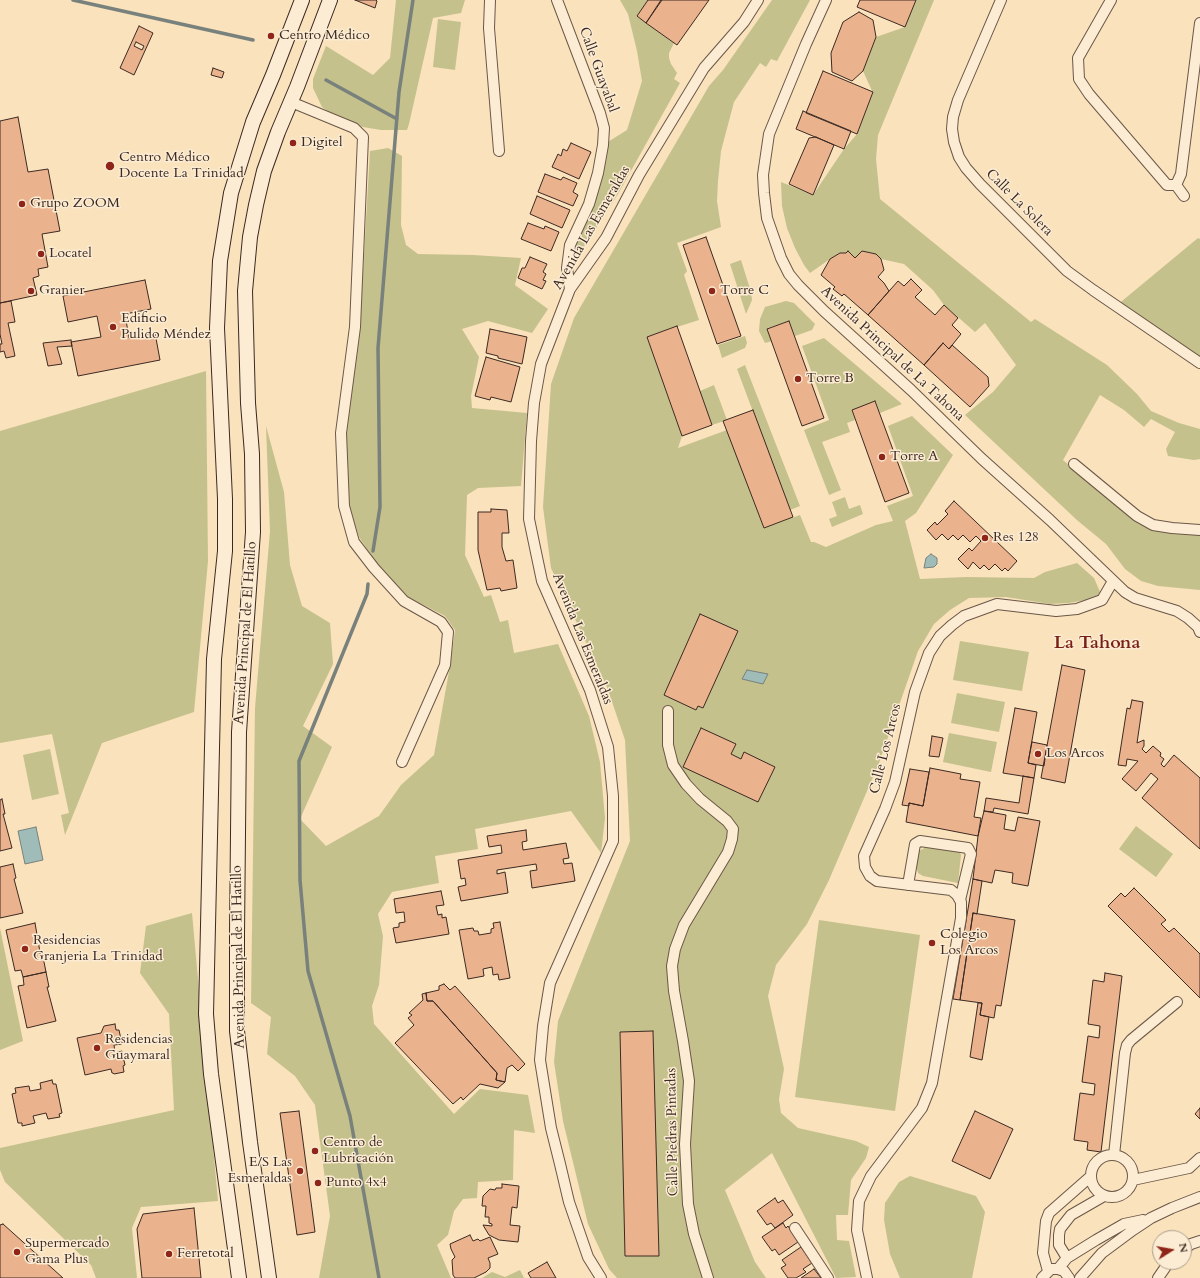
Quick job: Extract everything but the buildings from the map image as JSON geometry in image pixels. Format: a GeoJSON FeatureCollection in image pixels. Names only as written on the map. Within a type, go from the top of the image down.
{"type":"FeatureCollection","features":[{"type":"Feature","properties":{"kind":"main road","name":"Avenida Principal de El Hatillo"},"geometry":{"type":"LineString","coordinates":[[239,1278],[211,1074],[206,1014],[214,659],[225,551],[225,499],[218,328],[220,261],[233,186],[253,122],[302,0]]}},
{"type":"Feature","properties":{"kind":"main road","name":"Avenida Principal de El Hatillo"},"geometry":{"type":"LineString","coordinates":[[269,1278],[250,1142],[237,1031],[239,732],[253,532],[252,454],[248,395],[245,291],[250,237],[264,171],[330,0]]}},
{"type":"Feature","properties":{"kind":"street"},"geometry":{"type":"LineString","coordinates":[[490,0],[489,28],[499,151]]}},
{"type":"Feature","properties":{"kind":"street","name":"Calle Guayabal"},"geometry":{"type":"LineString","coordinates":[[557,0],[600,113],[604,128],[603,145],[598,172],[589,204],[570,246],[567,268],[570,289]]}},
{"type":"Feature","properties":{"kind":"street","name":"Avenida Las Esmeraldas"},"geometry":{"type":"LineString","coordinates":[[601,1278],[588,1257],[569,1202],[550,1128],[540,1060],[543,1026],[550,983],[613,841],[613,796],[608,747],[590,690],[542,580],[529,520],[531,441],[534,403],[541,364],[570,289],[606,238],[639,175],[704,68],[744,22],[758,0]]}},
{"type":"Feature","properties":{"kind":"street","name":"Avenida Principal de La Tahona"},"geometry":{"type":"LineString","coordinates":[[826,0],[769,134],[763,175],[767,218],[781,258],[790,274],[798,285],[824,311],[911,390],[982,459],[1050,520],[1124,592],[1135,598],[1177,611],[1198,627],[1200,632]]}},
{"type":"Feature","properties":{"kind":"street","name":"Calle La Solera"},"geometry":{"type":"LineString","coordinates":[[1000,0],[958,100],[953,118],[952,129],[954,142],[959,157],[966,168],[980,184],[1067,271],[1200,363]]}},
{"type":"Feature","properties":{"kind":"street"},"geometry":{"type":"LineString","coordinates":[[1111,0],[1078,58],[1079,79],[1089,94],[1167,185],[1176,185]]}},
{"type":"Feature","properties":{"kind":"street"},"geometry":{"type":"LineString","coordinates":[[1176,185],[1181,174],[1200,23]]}},
{"type":"Feature","properties":{"kind":"street"},"geometry":{"type":"LineString","coordinates":[[290,103],[363,137],[355,327],[341,433],[344,506],[354,542],[374,568],[404,601],[441,622],[448,632],[445,665],[402,762]]}},
{"type":"Feature","properties":{"kind":"street"},"geometry":{"type":"LineString","coordinates":[[1176,185],[1184,196]]}},
{"type":"Feature","properties":{"kind":"street"},"geometry":{"type":"LineString","coordinates":[[1074,464],[1137,516],[1153,525],[1200,530]]}},
{"type":"Feature","properties":{"kind":"street","name":"Calle Los Arcos"},"geometry":{"type":"LineString","coordinates":[[960,900],[957,894],[951,890],[878,881],[870,876],[865,867],[864,856],[885,809],[895,782],[915,692],[929,653],[940,636],[964,616],[997,604],[1056,611],[1077,609],[1102,600],[1113,581]]}},
{"type":"Feature","properties":{"kind":"street","name":"Calle Piedras Pintadas"},"geometry":{"type":"LineString","coordinates":[[668,711],[668,745],[673,765],[686,784],[700,800],[727,822],[733,829],[728,852],[684,925],[675,949],[672,966],[674,991],[689,1082],[685,1144],[688,1204],[694,1234],[708,1278]]}},
{"type":"Feature","properties":{"kind":"street"},"geometry":{"type":"LineString","coordinates":[[867,1278],[857,1230],[859,1201],[870,1176],[922,1108],[932,1083],[961,918],[962,910],[960,900],[971,854],[968,848],[920,841],[915,844],[908,885]]}},
{"type":"Feature","properties":{"kind":"street"},"geometry":{"type":"LineString","coordinates":[[1114,1155],[1127,1045],[1177,1002]]}},
{"type":"Feature","properties":{"kind":"street"},"geometry":{"type":"LineString","coordinates":[[1114,1155],[1129,1163],[1133,1180],[1129,1189],[1122,1195],[1113,1198],[1096,1192],[1090,1177],[1093,1165],[1102,1157],[1114,1155]]}},
{"type":"Feature","properties":{"kind":"street"},"geometry":{"type":"LineString","coordinates":[[1133,1180],[1189,1168],[1200,1158]]}},
{"type":"Feature","properties":{"kind":"street"},"geometry":{"type":"LineString","coordinates":[[1045,1275],[1043,1253],[1046,1221],[1049,1213],[1090,1177]]}},
{"type":"Feature","properties":{"kind":"street"},"geometry":{"type":"LineString","coordinates":[[1067,1258],[1059,1246],[1058,1235],[1060,1229],[1071,1216],[1104,1196]]}},
{"type":"Feature","properties":{"kind":"street"},"geometry":{"type":"LineString","coordinates":[[1080,1278],[1102,1253],[1132,1230],[1151,1218],[1200,1197]]}},
{"type":"Feature","properties":{"kind":"street"},"geometry":{"type":"LineString","coordinates":[[1058,1269],[1067,1258],[1124,1224],[1151,1218]]}},
{"type":"Feature","properties":{"kind":"street"},"geometry":{"type":"LineString","coordinates":[[795,1228],[828,1278]]}},
{"type":"Feature","properties":{"kind":"street"},"geometry":{"type":"LineString","coordinates":[[1045,1275],[1051,1269],[1058,1269],[1064,1272],[1069,1278]]}},
{"type":"Feature","properties":{"kind":"shaded area"},"geometry":{"type":"Polygon","coordinates":[[[396,0],[465,0],[461,13],[433,18],[407,130],[381,130],[357,126],[331,114],[322,107],[313,88],[313,79],[326,46],[373,75],[390,58],[396,0]]]}},
{"type":"Feature","properties":{"kind":"shaded area"},"geometry":{"type":"Polygon","coordinates":[[[620,0],[648,0],[637,16],[674,43],[669,53],[669,58],[677,73],[674,79],[680,83],[618,194],[580,253],[570,245],[603,145],[627,130],[642,81],[637,51],[628,14],[620,0]]]}},
{"type":"Feature","properties":{"kind":"shaded area"},"geometry":{"type":"Polygon","coordinates":[[[772,0],[810,0],[777,61],[771,59],[766,67],[760,63],[734,102],[721,151],[717,201],[721,227],[677,243],[687,271],[684,275],[699,320],[647,337],[682,436],[678,448],[727,430],[764,528],[800,515],[811,542],[826,547],[876,525],[893,521],[887,506],[913,496],[888,426],[912,416],[953,455],[916,513],[905,521],[920,579],[966,577],[1034,578],[1045,572],[1077,563],[1094,578],[1101,594],[1093,599],[1050,604],[1006,597],[969,598],[950,610],[934,624],[918,651],[879,763],[829,880],[807,924],[776,965],[768,996],[784,1069],[779,1099],[781,1113],[798,1128],[856,1141],[869,1147],[866,1158],[851,1180],[848,1215],[836,1215],[837,1240],[849,1241],[856,1277],[836,1278],[772,1153],[725,1190],[755,1262],[766,1278],[617,1278],[609,1269],[588,1224],[563,1121],[554,1062],[558,1021],[630,841],[625,740],[607,687],[551,568],[543,507],[551,384],[574,318],[709,86],[723,70],[772,0]]]}},
{"type":"Feature","properties":{"kind":"shaded area"},"geometry":{"type":"Polygon","coordinates":[[[916,0],[934,0],[878,135],[876,159],[880,199],[1031,322],[1035,319],[1107,365],[1137,394],[1151,411],[1179,423],[1200,429],[1200,459],[1194,460],[1168,456],[1166,449],[1175,432],[1151,419],[1144,427],[1124,410],[1100,395],[1063,460],[1135,519],[1200,535],[1200,590],[1158,586],[1141,581],[1125,569],[1106,544],[1078,521],[965,415],[993,392],[1016,365],[985,323],[975,332],[944,305],[933,290],[904,264],[881,259],[876,254],[862,251],[855,258],[848,251],[846,253],[840,253],[810,273],[795,248],[787,228],[782,206],[781,182],[813,195],[844,149],[857,134],[873,93],[863,71],[876,37],[905,27],[916,0]]]}},
{"type":"Feature","properties":{"kind":"shaded area"},"geometry":{"type":"Polygon","coordinates":[[[438,19],[461,22],[455,70],[433,67],[438,19]]]}},
{"type":"Feature","properties":{"kind":"shaded area"},"geometry":{"type":"Polygon","coordinates":[[[388,148],[402,156],[401,225],[406,245],[418,254],[521,258],[515,285],[548,309],[532,333],[488,321],[462,329],[479,357],[471,396],[472,408],[527,413],[521,486],[478,488],[467,495],[465,555],[484,597],[491,595],[500,622],[508,620],[514,653],[558,644],[589,716],[600,762],[605,818],[601,853],[571,811],[475,829],[478,849],[435,856],[439,883],[392,892],[378,914],[383,936],[379,985],[372,1006],[374,1024],[454,1114],[480,1089],[528,1095],[535,1133],[514,1130],[513,1180],[478,1182],[477,1198],[463,1199],[454,1211],[448,1235],[437,1245],[451,1278],[319,1278],[330,1216],[315,1105],[295,1076],[267,1054],[271,1017],[251,1003],[255,708],[270,531],[266,426],[284,492],[290,565],[302,606],[330,623],[333,664],[303,726],[332,747],[300,819],[326,846],[379,816],[401,785],[434,755],[455,630],[445,616],[408,597],[377,564],[359,537],[347,500],[345,439],[360,324],[370,151],[388,148]]]}},
{"type":"Feature","properties":{"kind":"shaded area"},"geometry":{"type":"Polygon","coordinates":[[[1198,238],[1200,239],[1200,367],[1116,306],[1198,238]]]}},
{"type":"Feature","properties":{"kind":"shaded area"},"geometry":{"type":"Polygon","coordinates":[[[741,260],[752,300],[746,314],[730,264],[741,260]]]}},
{"type":"Feature","properties":{"kind":"shaded area"},"geometry":{"type":"Polygon","coordinates":[[[786,301],[794,303],[815,324],[812,330],[795,336],[789,321],[768,328],[772,341],[765,343],[759,331],[760,319],[765,307],[786,301]]]}},
{"type":"Feature","properties":{"kind":"shaded area"},"geometry":{"type":"Polygon","coordinates":[[[745,336],[747,343],[745,348],[722,358],[718,345],[745,336]]]}},
{"type":"Feature","properties":{"kind":"shaded area"},"geometry":{"type":"Polygon","coordinates":[[[824,338],[902,404],[880,413],[875,401],[852,410],[855,420],[847,423],[850,432],[822,442],[841,490],[829,495],[804,430],[829,420],[802,346],[824,338]]]}},
{"type":"Feature","properties":{"kind":"shaded area"},"geometry":{"type":"Polygon","coordinates":[[[745,365],[800,506],[790,510],[737,369],[745,365]]]}},
{"type":"Feature","properties":{"kind":"shaded area"},"geometry":{"type":"Polygon","coordinates":[[[206,371],[208,561],[194,712],[102,743],[65,835],[61,815],[69,813],[52,734],[0,743],[0,431],[206,371]]]}},
{"type":"Feature","properties":{"kind":"shaded area"},"geometry":{"type":"Polygon","coordinates":[[[714,385],[727,420],[712,425],[700,391],[714,385]]]}},
{"type":"Feature","properties":{"kind":"shaded area"},"geometry":{"type":"Polygon","coordinates":[[[845,497],[849,509],[860,505],[863,514],[832,527],[829,519],[837,516],[832,502],[845,497]]]}},
{"type":"Feature","properties":{"kind":"shaded area"},"geometry":{"type":"Polygon","coordinates":[[[960,641],[1029,652],[1022,691],[953,680],[960,641]]]}},
{"type":"Feature","properties":{"kind":"shaded area"},"geometry":{"type":"Polygon","coordinates":[[[957,693],[1005,702],[999,732],[951,723],[957,693]]]}},
{"type":"Feature","properties":{"kind":"shaded area"},"geometry":{"type":"Polygon","coordinates":[[[949,733],[997,742],[991,772],[943,762],[949,733]]]}},
{"type":"Feature","properties":{"kind":"shaded area"},"geometry":{"type":"Polygon","coordinates":[[[50,749],[59,794],[32,800],[23,755],[50,749]]]}},
{"type":"Feature","properties":{"kind":"shaded area"},"geometry":{"type":"Polygon","coordinates":[[[1136,826],[1173,854],[1156,877],[1119,849],[1136,826]]]}},
{"type":"Feature","properties":{"kind":"shaded area"},"geometry":{"type":"Polygon","coordinates":[[[928,846],[959,851],[961,855],[958,883],[923,876],[918,873],[916,866],[919,851],[928,846]]]}},
{"type":"Feature","properties":{"kind":"shaded area"},"geometry":{"type":"Polygon","coordinates":[[[192,913],[218,1201],[141,1207],[132,1228],[137,1278],[96,1278],[91,1265],[5,1182],[0,1170],[0,1148],[174,1110],[169,1014],[140,973],[146,926],[192,913]]]}},
{"type":"Feature","properties":{"kind":"shaded area"},"geometry":{"type":"Polygon","coordinates":[[[819,920],[920,935],[895,1111],[795,1097],[819,920]]]}},
{"type":"Feature","properties":{"kind":"shaded area"},"geometry":{"type":"Polygon","coordinates":[[[0,928],[23,1041],[0,1050],[0,928]]]}},
{"type":"Feature","properties":{"kind":"shaded area"},"geometry":{"type":"Polygon","coordinates":[[[910,1176],[976,1196],[985,1212],[972,1278],[900,1278],[890,1254],[884,1220],[885,1203],[899,1182],[910,1176]]]}},
{"type":"Feature","properties":{"kind":"shaded area"},"geometry":{"type":"Polygon","coordinates":[[[520,1270],[524,1278],[482,1278],[492,1272],[505,1277],[520,1270]]]}},
{"type":"Feature","properties":{"kind":"water"},"geometry":{"type":"Polygon","coordinates":[[[931,554],[937,558],[937,564],[934,567],[924,568],[926,558],[931,554]]]}},
{"type":"Feature","properties":{"kind":"water"},"geometry":{"type":"Polygon","coordinates":[[[747,670],[768,674],[763,684],[742,679],[747,670]]]}},
{"type":"Feature","properties":{"kind":"water"},"geometry":{"type":"Polygon","coordinates":[[[36,827],[43,860],[25,864],[18,831],[36,827]]]}},
{"type":"Feature","properties":{"kind":"waterway"},"geometry":{"type":"LineString","coordinates":[[73,0],[253,40]]}},
{"type":"Feature","properties":{"kind":"waterway"},"geometry":{"type":"LineString","coordinates":[[373,551],[380,507],[378,348],[399,92],[413,0]]}},
{"type":"Feature","properties":{"kind":"waterway"},"geometry":{"type":"LineString","coordinates":[[326,80],[397,119]]}},
{"type":"Feature","properties":{"kind":"waterway"},"geometry":{"type":"LineString","coordinates":[[368,584],[367,594],[299,761],[300,880],[308,971],[350,1116],[379,1278]]}},
{"type":"Feature","properties":{"kind":"place","name":"Centro Médico"},"geometry":{"type":"Point","coordinates":[271,36]}},
{"type":"Feature","properties":{"kind":"place","name":"Digitel"},"geometry":{"type":"Point","coordinates":[293,143]}},
{"type":"Feature","properties":{"kind":"place","name":"Centro Médico Docente La Trinidad"},"geometry":{"type":"Point","coordinates":[110,166]}},
{"type":"Feature","properties":{"kind":"place","name":"Grupo ZOOM"},"geometry":{"type":"Point","coordinates":[22,204]}},
{"type":"Feature","properties":{"kind":"place","name":"Locatel"},"geometry":{"type":"Point","coordinates":[41,254]}},
{"type":"Feature","properties":{"kind":"place","name":"Granier"},"geometry":{"type":"Point","coordinates":[31,291]}},
{"type":"Feature","properties":{"kind":"place","name":"Torre C"},"geometry":{"type":"Point","coordinates":[712,291]}},
{"type":"Feature","properties":{"kind":"place","name":"Edificio Pulido Méndez"},"geometry":{"type":"Point","coordinates":[113,327]}},
{"type":"Feature","properties":{"kind":"place","name":"Torre B"},"geometry":{"type":"Point","coordinates":[798,379]}},
{"type":"Feature","properties":{"kind":"place","name":"Torre A"},"geometry":{"type":"Point","coordinates":[882,457]}},
{"type":"Feature","properties":{"kind":"place","name":"Res 128"},"geometry":{"type":"Point","coordinates":[985,538]}},
{"type":"Feature","properties":{"kind":"place","name":"Los Arcos"},"geometry":{"type":"Point","coordinates":[1038,754]}},
{"type":"Feature","properties":{"kind":"place","name":"Colegio Los Arcos"},"geometry":{"type":"Point","coordinates":[932,943]}},
{"type":"Feature","properties":{"kind":"place","name":"Residencias Granjeria La Trinidad"},"geometry":{"type":"Point","coordinates":[25,949]}},
{"type":"Feature","properties":{"kind":"place","name":"Residencias Guaymaral"},"geometry":{"type":"Point","coordinates":[97,1048]}},
{"type":"Feature","properties":{"kind":"place","name":"Centro de Lubricación"},"geometry":{"type":"Point","coordinates":[315,1151]}},
{"type":"Feature","properties":{"kind":"place","name":"E/S Las Esmeraldas"},"geometry":{"type":"Point","coordinates":[300,1171]}},
{"type":"Feature","properties":{"kind":"place","name":"Punto 4x4"},"geometry":{"type":"Point","coordinates":[318,1183]}},
{"type":"Feature","properties":{"kind":"place","name":"Supermercado Gama Plus"},"geometry":{"type":"Point","coordinates":[17,1252]}},
{"type":"Feature","properties":{"kind":"place","name":"Ferretotal"},"geometry":{"type":"Point","coordinates":[169,1254]}},
{"type":"Feature","properties":{"kind":"district","name":"La Tahona"},"geometry":{"type":"Point","coordinates":[1097,644]}}]}
